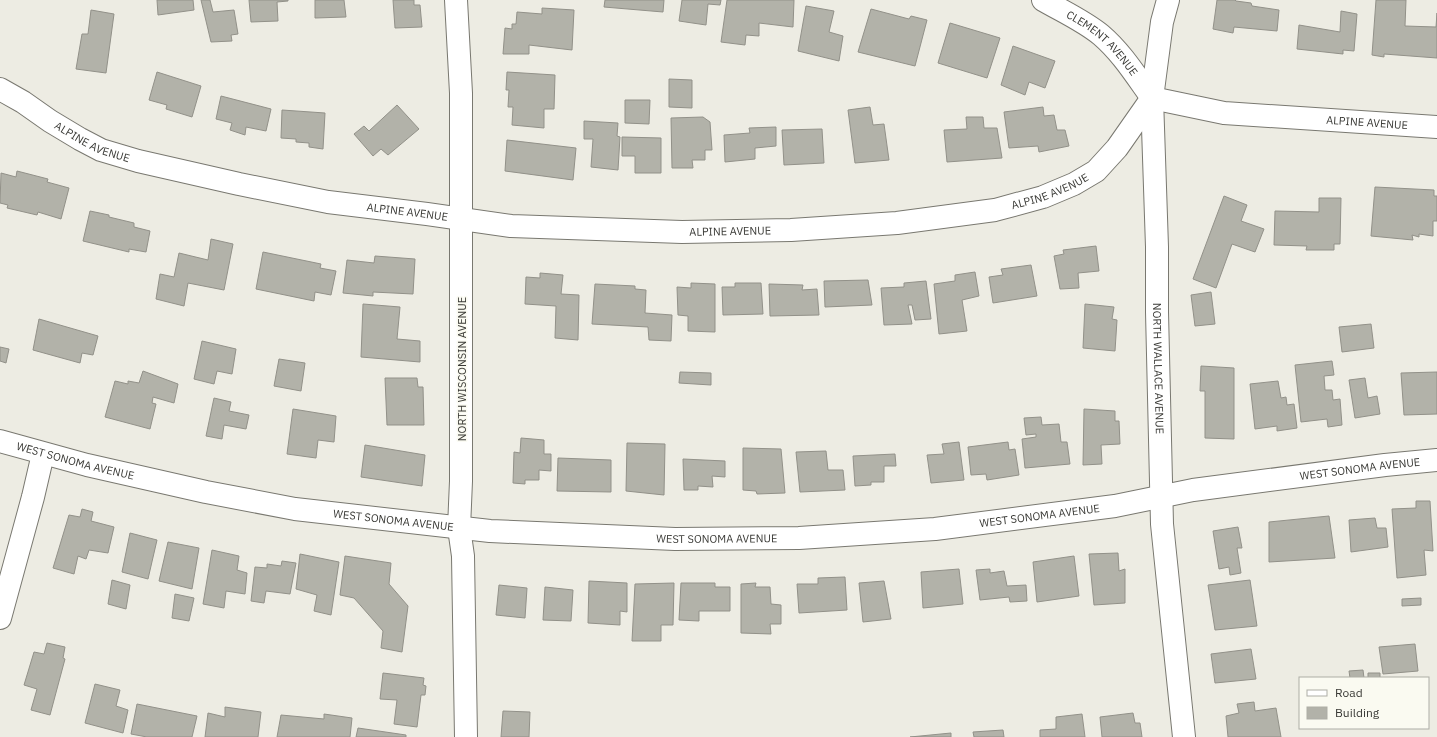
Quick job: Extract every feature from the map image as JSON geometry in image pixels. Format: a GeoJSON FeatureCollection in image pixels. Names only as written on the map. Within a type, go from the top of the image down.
{"type":"FeatureCollection","features":[{"type":"Feature","properties":{"kind":"street","name":"NORTH WISCONSIN AVENUE"},"geometry":{"type":"LineString","coordinates":[[456,0],[461,93],[462,220],[462,481],[459,528],[462,556],[466,737]]}},
{"type":"Feature","properties":{"kind":"street","name":"CLEMENT AVENUE"},"geometry":{"type":"LineString","coordinates":[[1043,0],[1076,18],[1101,35],[1123,57],[1152,98]]}},
{"type":"Feature","properties":{"kind":"street","name":"NORTH WALLACE AVENUE"},"geometry":{"type":"LineString","coordinates":[[1168,0],[1162,22],[1152,98],[1157,247],[1162,524],[1184,737]]}},
{"type":"Feature","properties":{"kind":"street","name":"ALPINE AVENUE"},"geometry":{"type":"LineString","coordinates":[[0,89],[23,102],[50,121],[101,150],[138,161],[239,184],[328,202],[511,226],[690,232],[791,230],[897,223],[995,210],[1043,197],[1074,184],[1096,171],[1117,148],[1152,98],[1224,113],[1437,127]]}},
{"type":"Feature","properties":{"kind":"street","name":"WEST SONOMA AVENUE"},"geometry":{"type":"LineString","coordinates":[[0,441],[43,454],[206,492],[288,507],[490,531],[675,539],[799,538],[935,528],[1115,506],[1193,490],[1385,465],[1437,460]]}},
{"type":"Feature","properties":{"kind":"street"},"geometry":{"type":"LineString","coordinates":[[0,618],[33,497],[43,454]]}},
{"type":"Feature","properties":{"kind":"building"},"geometry":{"type":"Polygon","coordinates":[[[157,0],[193,0],[194,10],[158,15],[157,0]]]}},
{"type":"Feature","properties":{"kind":"building"},"geometry":{"type":"Polygon","coordinates":[[[201,0],[210,0],[213,12],[234,10],[238,34],[231,35],[232,41],[211,42],[201,0]]]}},
{"type":"Feature","properties":{"kind":"building"},"geometry":{"type":"Polygon","coordinates":[[[249,0],[288,1],[277,2],[278,21],[251,22],[249,0]]]}},
{"type":"Feature","properties":{"kind":"building"},"geometry":{"type":"Polygon","coordinates":[[[315,0],[344,0],[346,17],[315,18],[315,0]]]}},
{"type":"Feature","properties":{"kind":"building"},"geometry":{"type":"Polygon","coordinates":[[[393,0],[414,0],[414,5],[420,5],[422,27],[395,28],[393,0]]]}},
{"type":"Feature","properties":{"kind":"building"},"geometry":{"type":"Polygon","coordinates":[[[605,0],[664,0],[663,12],[604,7],[605,0]]]}},
{"type":"Feature","properties":{"kind":"building"},"geometry":{"type":"Polygon","coordinates":[[[682,0],[721,0],[720,5],[708,4],[706,25],[679,21],[682,0]]]}},
{"type":"Feature","properties":{"kind":"building"},"geometry":{"type":"Polygon","coordinates":[[[727,0],[794,0],[793,27],[759,23],[759,36],[746,35],[745,45],[721,42],[727,0]]]}},
{"type":"Feature","properties":{"kind":"building"},"geometry":{"type":"Polygon","coordinates":[[[1217,0],[1235,0],[1251,3],[1252,6],[1279,10],[1277,31],[1234,27],[1233,33],[1213,29],[1217,0]]]}},
{"type":"Feature","properties":{"kind":"building"},"geometry":{"type":"Polygon","coordinates":[[[1376,0],[1406,0],[1405,26],[1436,27],[1437,13],[1437,58],[1384,54],[1384,57],[1372,55],[1376,0]]]}},
{"type":"Feature","properties":{"kind":"building"},"geometry":{"type":"Polygon","coordinates":[[[806,6],[834,11],[829,32],[843,36],[839,61],[798,51],[806,6]]]}},
{"type":"Feature","properties":{"kind":"building"},"geometry":{"type":"Polygon","coordinates":[[[542,8],[574,10],[572,50],[529,45],[529,54],[503,54],[505,28],[512,29],[512,24],[516,24],[517,12],[542,14],[542,8]]]}},
{"type":"Feature","properties":{"kind":"building"},"geometry":{"type":"Polygon","coordinates":[[[871,9],[909,19],[911,16],[927,20],[915,66],[858,52],[871,9]]]}},
{"type":"Feature","properties":{"kind":"building"},"geometry":{"type":"Polygon","coordinates":[[[91,10],[114,14],[106,73],[76,69],[82,34],[88,34],[91,10]]]}},
{"type":"Feature","properties":{"kind":"building"},"geometry":{"type":"Polygon","coordinates":[[[1341,11],[1357,14],[1354,51],[1343,50],[1343,54],[1297,49],[1299,25],[1340,32],[1341,11]]]}},
{"type":"Feature","properties":{"kind":"building"},"geometry":{"type":"Polygon","coordinates":[[[950,23],[1000,38],[987,78],[938,63],[950,23]]]}},
{"type":"Feature","properties":{"kind":"building"},"geometry":{"type":"Polygon","coordinates":[[[1013,46],[1055,61],[1045,88],[1029,82],[1025,95],[1001,85],[1013,46]]]}},
{"type":"Feature","properties":{"kind":"building"},"geometry":{"type":"Polygon","coordinates":[[[157,72],[201,86],[192,117],[166,109],[167,105],[149,100],[157,72]]]}},
{"type":"Feature","properties":{"kind":"building"},"geometry":{"type":"Polygon","coordinates":[[[507,72],[555,75],[554,109],[544,109],[544,128],[512,125],[513,107],[508,107],[509,90],[506,90],[507,72]]]}},
{"type":"Feature","properties":{"kind":"building"},"geometry":{"type":"Polygon","coordinates":[[[669,79],[692,80],[692,108],[669,107],[669,79]]]}},
{"type":"Feature","properties":{"kind":"building"},"geometry":{"type":"Polygon","coordinates":[[[221,96],[271,109],[266,131],[246,127],[245,135],[230,130],[232,123],[216,119],[221,96]]]}},
{"type":"Feature","properties":{"kind":"building"},"geometry":{"type":"Polygon","coordinates":[[[625,100],[650,100],[649,124],[625,123],[625,100]]]}},
{"type":"Feature","properties":{"kind":"building"},"geometry":{"type":"Polygon","coordinates":[[[397,105],[419,129],[388,155],[381,149],[373,156],[354,134],[364,126],[369,131],[397,105]]]}},
{"type":"Feature","properties":{"kind":"building"},"geometry":{"type":"Polygon","coordinates":[[[870,107],[873,125],[884,124],[889,160],[855,163],[848,110],[870,107]]]}},
{"type":"Feature","properties":{"kind":"building"},"geometry":{"type":"Polygon","coordinates":[[[1043,107],[1044,116],[1054,115],[1057,130],[1065,130],[1069,146],[1039,152],[1038,146],[1009,148],[1004,112],[1043,107]]]}},
{"type":"Feature","properties":{"kind":"building"},"geometry":{"type":"Polygon","coordinates":[[[282,110],[325,113],[323,149],[309,147],[309,143],[296,142],[296,139],[281,138],[282,110]]]}},
{"type":"Feature","properties":{"kind":"building"},"geometry":{"type":"Polygon","coordinates":[[[703,117],[710,122],[712,150],[705,150],[705,160],[692,160],[693,168],[672,168],[671,118],[703,117]]]}},
{"type":"Feature","properties":{"kind":"building"},"geometry":{"type":"Polygon","coordinates":[[[966,117],[983,117],[984,128],[997,128],[1002,158],[947,162],[944,130],[967,129],[966,117]]]}},
{"type":"Feature","properties":{"kind":"building"},"geometry":{"type":"Polygon","coordinates":[[[584,121],[618,123],[617,136],[620,137],[618,170],[591,167],[593,139],[584,139],[584,121]]]}},
{"type":"Feature","properties":{"kind":"building"},"geometry":{"type":"Polygon","coordinates":[[[776,127],[776,146],[755,148],[755,159],[725,162],[724,135],[750,133],[749,128],[776,127]]]}},
{"type":"Feature","properties":{"kind":"building"},"geometry":{"type":"Polygon","coordinates":[[[822,129],[824,163],[784,165],[782,130],[822,129]]]}},
{"type":"Feature","properties":{"kind":"building"},"geometry":{"type":"Polygon","coordinates":[[[622,137],[661,138],[661,173],[635,173],[635,156],[622,156],[622,137]]]}},
{"type":"Feature","properties":{"kind":"building"},"geometry":{"type":"Polygon","coordinates":[[[507,140],[576,148],[573,180],[505,171],[507,140]]]}},
{"type":"Feature","properties":{"kind":"building"},"geometry":{"type":"Polygon","coordinates":[[[17,171],[48,179],[47,182],[69,188],[61,219],[38,212],[37,215],[7,208],[8,205],[0,203],[1,173],[16,177],[17,171]]]}},
{"type":"Feature","properties":{"kind":"building"},"geometry":{"type":"Polygon","coordinates":[[[1375,187],[1434,190],[1434,196],[1437,196],[1437,221],[1433,221],[1433,236],[1419,234],[1419,237],[1412,235],[1413,240],[1371,236],[1375,187]]]}},
{"type":"Feature","properties":{"kind":"building"},"geometry":{"type":"Polygon","coordinates":[[[1224,196],[1247,205],[1241,221],[1264,229],[1255,252],[1232,244],[1216,288],[1193,279],[1224,196]]]}},
{"type":"Feature","properties":{"kind":"building"},"geometry":{"type":"Polygon","coordinates":[[[1319,198],[1341,198],[1340,244],[1334,244],[1334,250],[1306,250],[1307,246],[1274,245],[1275,211],[1319,212],[1319,198]]]}},
{"type":"Feature","properties":{"kind":"building"},"geometry":{"type":"Polygon","coordinates":[[[90,211],[134,223],[134,227],[150,231],[146,252],[129,249],[129,252],[83,241],[90,211]]]}},
{"type":"Feature","properties":{"kind":"building"},"geometry":{"type":"Polygon","coordinates":[[[211,239],[233,244],[224,290],[188,283],[184,306],[156,299],[160,274],[174,277],[179,253],[208,260],[211,239]]]}},
{"type":"Feature","properties":{"kind":"building"},"geometry":{"type":"Polygon","coordinates":[[[1096,246],[1099,271],[1078,273],[1079,288],[1060,289],[1054,256],[1064,254],[1063,250],[1096,246]]]}},
{"type":"Feature","properties":{"kind":"building"},"geometry":{"type":"Polygon","coordinates":[[[263,252],[321,264],[320,268],[336,271],[331,295],[315,292],[314,301],[256,289],[263,252]]]}},
{"type":"Feature","properties":{"kind":"building"},"geometry":{"type":"Polygon","coordinates":[[[375,256],[415,259],[413,294],[373,292],[373,296],[343,293],[347,260],[374,263],[375,256]]]}},
{"type":"Feature","properties":{"kind":"building"},"geometry":{"type":"Polygon","coordinates":[[[1031,265],[1037,296],[993,303],[989,277],[1003,275],[1001,269],[1031,265]]]}},
{"type":"Feature","properties":{"kind":"building"},"geometry":{"type":"Polygon","coordinates":[[[975,272],[979,296],[962,300],[967,331],[939,334],[934,284],[955,281],[955,275],[975,272]]]}},
{"type":"Feature","properties":{"kind":"building"},"geometry":{"type":"Polygon","coordinates":[[[540,273],[563,275],[561,294],[579,295],[578,340],[555,338],[556,306],[525,304],[526,277],[540,278],[540,273]]]}},
{"type":"Feature","properties":{"kind":"building"},"geometry":{"type":"Polygon","coordinates":[[[868,280],[872,305],[825,307],[824,281],[868,280]]]}},
{"type":"Feature","properties":{"kind":"building"},"geometry":{"type":"Polygon","coordinates":[[[926,281],[931,319],[915,320],[912,305],[908,305],[912,324],[884,325],[881,288],[904,287],[904,283],[926,281]]]}},
{"type":"Feature","properties":{"kind":"building"},"geometry":{"type":"Polygon","coordinates":[[[691,283],[715,284],[715,332],[688,331],[688,316],[678,315],[677,287],[691,288],[691,283]]]}},
{"type":"Feature","properties":{"kind":"building"},"geometry":{"type":"Polygon","coordinates":[[[735,283],[761,283],[763,314],[723,315],[722,287],[735,287],[735,283]]]}},
{"type":"Feature","properties":{"kind":"building"},"geometry":{"type":"Polygon","coordinates":[[[595,284],[635,286],[635,289],[646,290],[645,313],[672,315],[671,341],[649,340],[648,327],[592,324],[595,284]]]}},
{"type":"Feature","properties":{"kind":"building"},"geometry":{"type":"Polygon","coordinates":[[[769,284],[803,285],[802,290],[817,289],[819,315],[770,316],[769,284]]]}},
{"type":"Feature","properties":{"kind":"building"},"geometry":{"type":"Polygon","coordinates":[[[1211,292],[1215,324],[1195,326],[1191,295],[1211,292]]]}},
{"type":"Feature","properties":{"kind":"building"},"geometry":{"type":"Polygon","coordinates":[[[363,304],[400,307],[397,339],[420,341],[420,362],[361,357],[363,304]]]}},
{"type":"Feature","properties":{"kind":"building"},"geometry":{"type":"Polygon","coordinates":[[[1085,304],[1114,307],[1112,319],[1117,320],[1115,351],[1083,348],[1085,304]]]}},
{"type":"Feature","properties":{"kind":"building"},"geometry":{"type":"Polygon","coordinates":[[[39,319],[98,336],[93,355],[82,353],[80,363],[33,350],[39,319]]]}},
{"type":"Feature","properties":{"kind":"building"},"geometry":{"type":"Polygon","coordinates":[[[1371,324],[1374,348],[1342,352],[1339,327],[1371,324]]]}},
{"type":"Feature","properties":{"kind":"building"},"geometry":{"type":"Polygon","coordinates":[[[202,341],[236,349],[232,374],[217,371],[214,384],[194,379],[202,341]]]}},
{"type":"Feature","properties":{"kind":"building"},"geometry":{"type":"Polygon","coordinates":[[[0,347],[9,349],[6,363],[0,361],[0,347]]]}},
{"type":"Feature","properties":{"kind":"building"},"geometry":{"type":"Polygon","coordinates":[[[279,359],[305,363],[301,391],[274,386],[279,359]]]}},
{"type":"Feature","properties":{"kind":"building"},"geometry":{"type":"Polygon","coordinates":[[[1332,361],[1334,375],[1324,376],[1325,390],[1332,390],[1333,400],[1340,399],[1342,425],[1328,427],[1327,419],[1301,422],[1295,365],[1332,361]]]}},
{"type":"Feature","properties":{"kind":"building"},"geometry":{"type":"Polygon","coordinates":[[[1201,366],[1234,368],[1234,439],[1205,438],[1205,391],[1200,391],[1201,366]]]}},
{"type":"Feature","properties":{"kind":"building"},"geometry":{"type":"Polygon","coordinates":[[[143,371],[178,384],[174,403],[153,397],[152,403],[156,404],[150,429],[105,417],[115,381],[128,384],[128,381],[139,383],[143,371]]]}},
{"type":"Feature","properties":{"kind":"building"},"geometry":{"type":"Polygon","coordinates":[[[680,372],[711,373],[711,385],[679,383],[680,372]]]}},
{"type":"Feature","properties":{"kind":"building"},"geometry":{"type":"Polygon","coordinates":[[[1437,372],[1437,414],[1404,415],[1401,373],[1437,372]]]}},
{"type":"Feature","properties":{"kind":"building"},"geometry":{"type":"Polygon","coordinates":[[[385,378],[417,378],[418,387],[423,387],[424,425],[387,425],[385,378]]]}},
{"type":"Feature","properties":{"kind":"building"},"geometry":{"type":"Polygon","coordinates":[[[1365,378],[1368,398],[1377,396],[1380,414],[1355,418],[1349,380],[1365,378]]]}},
{"type":"Feature","properties":{"kind":"building"},"geometry":{"type":"Polygon","coordinates":[[[1278,381],[1281,398],[1286,397],[1287,405],[1294,404],[1297,428],[1277,431],[1277,426],[1255,429],[1250,384],[1278,381]]]}},
{"type":"Feature","properties":{"kind":"building"},"geometry":{"type":"Polygon","coordinates":[[[214,398],[231,402],[229,411],[249,415],[246,429],[224,425],[222,439],[206,436],[214,398]]]}},
{"type":"Feature","properties":{"kind":"building"},"geometry":{"type":"Polygon","coordinates":[[[293,409],[336,416],[334,442],[318,440],[316,458],[287,454],[293,409]]]}},
{"type":"Feature","properties":{"kind":"building"},"geometry":{"type":"Polygon","coordinates":[[[1084,409],[1115,411],[1115,421],[1119,421],[1120,444],[1101,445],[1102,464],[1083,465],[1084,409]]]}},
{"type":"Feature","properties":{"kind":"building"},"geometry":{"type":"Polygon","coordinates":[[[1041,417],[1042,425],[1059,424],[1061,442],[1067,442],[1070,464],[1025,468],[1022,439],[1036,437],[1036,434],[1026,435],[1024,418],[1041,417]]]}},
{"type":"Feature","properties":{"kind":"building"},"geometry":{"type":"Polygon","coordinates":[[[521,438],[544,440],[544,454],[551,454],[551,471],[539,470],[539,480],[525,480],[525,484],[513,483],[514,452],[520,453],[521,438]]]}},
{"type":"Feature","properties":{"kind":"building"},"geometry":{"type":"Polygon","coordinates":[[[959,442],[964,480],[931,483],[927,455],[944,454],[942,444],[959,442]]]}},
{"type":"Feature","properties":{"kind":"building"},"geometry":{"type":"Polygon","coordinates":[[[1008,442],[1009,450],[1015,449],[1019,475],[987,480],[986,474],[971,475],[968,447],[1008,442]]]}},
{"type":"Feature","properties":{"kind":"building"},"geometry":{"type":"Polygon","coordinates":[[[627,443],[665,444],[664,495],[626,491],[627,443]]]}},
{"type":"Feature","properties":{"kind":"building"},"geometry":{"type":"Polygon","coordinates":[[[365,445],[425,455],[422,486],[361,477],[365,445]]]}},
{"type":"Feature","properties":{"kind":"building"},"geometry":{"type":"Polygon","coordinates":[[[743,448],[781,449],[785,493],[757,494],[756,491],[743,490],[743,448]]]}},
{"type":"Feature","properties":{"kind":"building"},"geometry":{"type":"Polygon","coordinates":[[[826,451],[828,470],[843,470],[845,490],[800,492],[796,452],[826,451]]]}},
{"type":"Feature","properties":{"kind":"building"},"geometry":{"type":"Polygon","coordinates":[[[895,454],[896,466],[884,466],[884,482],[871,482],[871,485],[855,486],[853,456],[895,454]]]}},
{"type":"Feature","properties":{"kind":"building"},"geometry":{"type":"Polygon","coordinates":[[[558,458],[611,460],[611,492],[557,491],[558,458]]]}},
{"type":"Feature","properties":{"kind":"building"},"geometry":{"type":"Polygon","coordinates":[[[683,459],[725,461],[725,477],[712,476],[713,487],[698,486],[698,490],[684,490],[683,459]]]}},
{"type":"Feature","properties":{"kind":"building"},"geometry":{"type":"Polygon","coordinates":[[[1416,501],[1430,501],[1433,551],[1424,550],[1426,575],[1397,578],[1392,509],[1416,508],[1416,501]]]}},
{"type":"Feature","properties":{"kind":"building"},"geometry":{"type":"Polygon","coordinates":[[[82,509],[93,512],[91,521],[114,527],[108,553],[89,550],[86,559],[78,556],[74,574],[53,568],[69,515],[80,517],[82,509]]]}},
{"type":"Feature","properties":{"kind":"building"},"geometry":{"type":"Polygon","coordinates":[[[1329,516],[1335,558],[1269,562],[1269,522],[1329,516]]]}},
{"type":"Feature","properties":{"kind":"building"},"geometry":{"type":"Polygon","coordinates":[[[1375,518],[1377,528],[1386,528],[1388,547],[1351,552],[1349,520],[1375,518]]]}},
{"type":"Feature","properties":{"kind":"building"},"geometry":{"type":"Polygon","coordinates":[[[1238,527],[1242,548],[1237,548],[1241,573],[1230,575],[1229,567],[1219,569],[1213,531],[1238,527]]]}},
{"type":"Feature","properties":{"kind":"building"},"geometry":{"type":"Polygon","coordinates":[[[130,533],[157,540],[148,579],[122,572],[130,533]]]}},
{"type":"Feature","properties":{"kind":"building"},"geometry":{"type":"Polygon","coordinates":[[[168,542],[199,548],[192,589],[159,581],[168,542]]]}},
{"type":"Feature","properties":{"kind":"building"},"geometry":{"type":"Polygon","coordinates":[[[212,550],[239,556],[237,570],[247,573],[245,594],[226,591],[224,608],[203,604],[212,550]]]}},
{"type":"Feature","properties":{"kind":"building"},"geometry":{"type":"Polygon","coordinates":[[[1118,553],[1119,571],[1125,569],[1125,603],[1094,605],[1089,554],[1118,553]]]}},
{"type":"Feature","properties":{"kind":"building"},"geometry":{"type":"Polygon","coordinates":[[[300,554],[339,562],[331,615],[314,611],[317,595],[296,589],[300,554]]]}},
{"type":"Feature","properties":{"kind":"building"},"geometry":{"type":"Polygon","coordinates":[[[345,556],[391,563],[389,584],[408,606],[402,652],[381,648],[383,631],[354,598],[340,595],[345,556]]]}},
{"type":"Feature","properties":{"kind":"building"},"geometry":{"type":"Polygon","coordinates":[[[1074,556],[1079,596],[1037,602],[1033,562],[1074,556]]]}},
{"type":"Feature","properties":{"kind":"building"},"geometry":{"type":"Polygon","coordinates":[[[282,561],[296,563],[290,594],[266,591],[264,603],[251,601],[255,567],[267,568],[267,564],[281,566],[282,561]]]}},
{"type":"Feature","properties":{"kind":"building"},"geometry":{"type":"Polygon","coordinates":[[[959,569],[963,604],[923,608],[921,572],[959,569]]]}},
{"type":"Feature","properties":{"kind":"building"},"geometry":{"type":"Polygon","coordinates":[[[990,569],[990,573],[1004,571],[1007,586],[1026,585],[1027,601],[1010,602],[1009,597],[980,600],[976,570],[990,569]]]}},
{"type":"Feature","properties":{"kind":"building"},"geometry":{"type":"Polygon","coordinates":[[[845,577],[847,610],[799,613],[797,584],[818,584],[818,578],[845,577]]]}},
{"type":"Feature","properties":{"kind":"building"},"geometry":{"type":"Polygon","coordinates":[[[112,580],[130,585],[126,609],[108,604],[112,580]]]}},
{"type":"Feature","properties":{"kind":"building"},"geometry":{"type":"Polygon","coordinates":[[[1250,580],[1257,626],[1215,630],[1208,585],[1250,580]]]}},
{"type":"Feature","properties":{"kind":"building"},"geometry":{"type":"Polygon","coordinates":[[[589,581],[627,583],[627,612],[620,611],[620,625],[588,623],[589,581]]]}},
{"type":"Feature","properties":{"kind":"building"},"geometry":{"type":"Polygon","coordinates":[[[884,581],[891,619],[863,622],[859,583],[884,581]]]}},
{"type":"Feature","properties":{"kind":"building"},"geometry":{"type":"Polygon","coordinates":[[[674,583],[673,625],[661,625],[661,641],[632,641],[635,584],[674,583]]]}},
{"type":"Feature","properties":{"kind":"building"},"geometry":{"type":"Polygon","coordinates":[[[681,583],[715,583],[715,587],[730,587],[730,611],[699,611],[699,621],[679,620],[681,583]]]}},
{"type":"Feature","properties":{"kind":"building"},"geometry":{"type":"Polygon","coordinates":[[[756,583],[755,587],[770,587],[771,604],[781,605],[781,624],[770,624],[771,634],[741,633],[741,584],[756,583]]]}},
{"type":"Feature","properties":{"kind":"building"},"geometry":{"type":"Polygon","coordinates":[[[499,585],[527,588],[525,618],[496,615],[499,585]]]}},
{"type":"Feature","properties":{"kind":"building"},"geometry":{"type":"Polygon","coordinates":[[[545,587],[573,590],[571,621],[543,620],[545,587]]]}},
{"type":"Feature","properties":{"kind":"building"},"geometry":{"type":"Polygon","coordinates":[[[175,594],[194,598],[189,621],[172,618],[175,594]]]}},
{"type":"Feature","properties":{"kind":"building"},"geometry":{"type":"Polygon","coordinates":[[[1421,598],[1421,605],[1402,606],[1402,599],[1421,598]]]}},
{"type":"Feature","properties":{"kind":"building"},"geometry":{"type":"Polygon","coordinates":[[[47,643],[65,647],[63,658],[65,659],[50,715],[31,710],[37,689],[24,685],[34,652],[44,654],[47,643]]]}},
{"type":"Feature","properties":{"kind":"building"},"geometry":{"type":"Polygon","coordinates":[[[1415,644],[1418,671],[1383,674],[1379,647],[1415,644]]]}},
{"type":"Feature","properties":{"kind":"building"},"geometry":{"type":"Polygon","coordinates":[[[1251,649],[1256,679],[1215,683],[1211,654],[1251,649]]]}},
{"type":"Feature","properties":{"kind":"building"},"geometry":{"type":"Polygon","coordinates":[[[1363,670],[1364,677],[1350,677],[1349,671],[1363,670]]]}},
{"type":"Feature","properties":{"kind":"building"},"geometry":{"type":"Polygon","coordinates":[[[383,673],[424,678],[423,685],[426,686],[425,695],[421,695],[417,727],[394,724],[397,700],[380,699],[383,673]]]}},
{"type":"Feature","properties":{"kind":"building"},"geometry":{"type":"Polygon","coordinates":[[[1368,673],[1380,673],[1380,677],[1368,677],[1368,673]]]}},
{"type":"Feature","properties":{"kind":"building"},"geometry":{"type":"Polygon","coordinates":[[[95,684],[120,690],[116,706],[128,710],[123,733],[85,723],[95,684]]]}},
{"type":"Feature","properties":{"kind":"building"},"geometry":{"type":"Polygon","coordinates":[[[1254,702],[1255,711],[1276,708],[1281,737],[1228,737],[1226,716],[1239,713],[1237,704],[1254,702]]]}},
{"type":"Feature","properties":{"kind":"building"},"geometry":{"type":"Polygon","coordinates":[[[137,704],[197,716],[192,737],[147,737],[131,734],[137,704]]]}},
{"type":"Feature","properties":{"kind":"building"},"geometry":{"type":"Polygon","coordinates":[[[225,707],[261,712],[258,737],[205,737],[208,713],[225,717],[225,707]]]}},
{"type":"Feature","properties":{"kind":"building"},"geometry":{"type":"Polygon","coordinates":[[[503,711],[530,712],[529,737],[501,737],[503,711]]]}},
{"type":"Feature","properties":{"kind":"building"},"geometry":{"type":"Polygon","coordinates":[[[1133,713],[1135,723],[1140,723],[1142,737],[1102,737],[1100,717],[1133,713]]]}},
{"type":"Feature","properties":{"kind":"building"},"geometry":{"type":"Polygon","coordinates":[[[324,714],[352,718],[350,737],[277,737],[281,715],[324,719],[324,714]]]}},
{"type":"Feature","properties":{"kind":"building"},"geometry":{"type":"Polygon","coordinates":[[[1082,714],[1085,737],[1040,737],[1040,730],[1056,729],[1056,717],[1082,714]]]}},
{"type":"Feature","properties":{"kind":"building"},"geometry":{"type":"Polygon","coordinates":[[[358,728],[406,735],[406,737],[356,737],[358,728]]]}},
{"type":"Feature","properties":{"kind":"building"},"geometry":{"type":"Polygon","coordinates":[[[1003,730],[1004,737],[974,737],[973,732],[1003,730]]]}},
{"type":"Feature","properties":{"kind":"building"},"geometry":{"type":"Polygon","coordinates":[[[951,733],[951,737],[910,737],[951,733]]]}}]}
